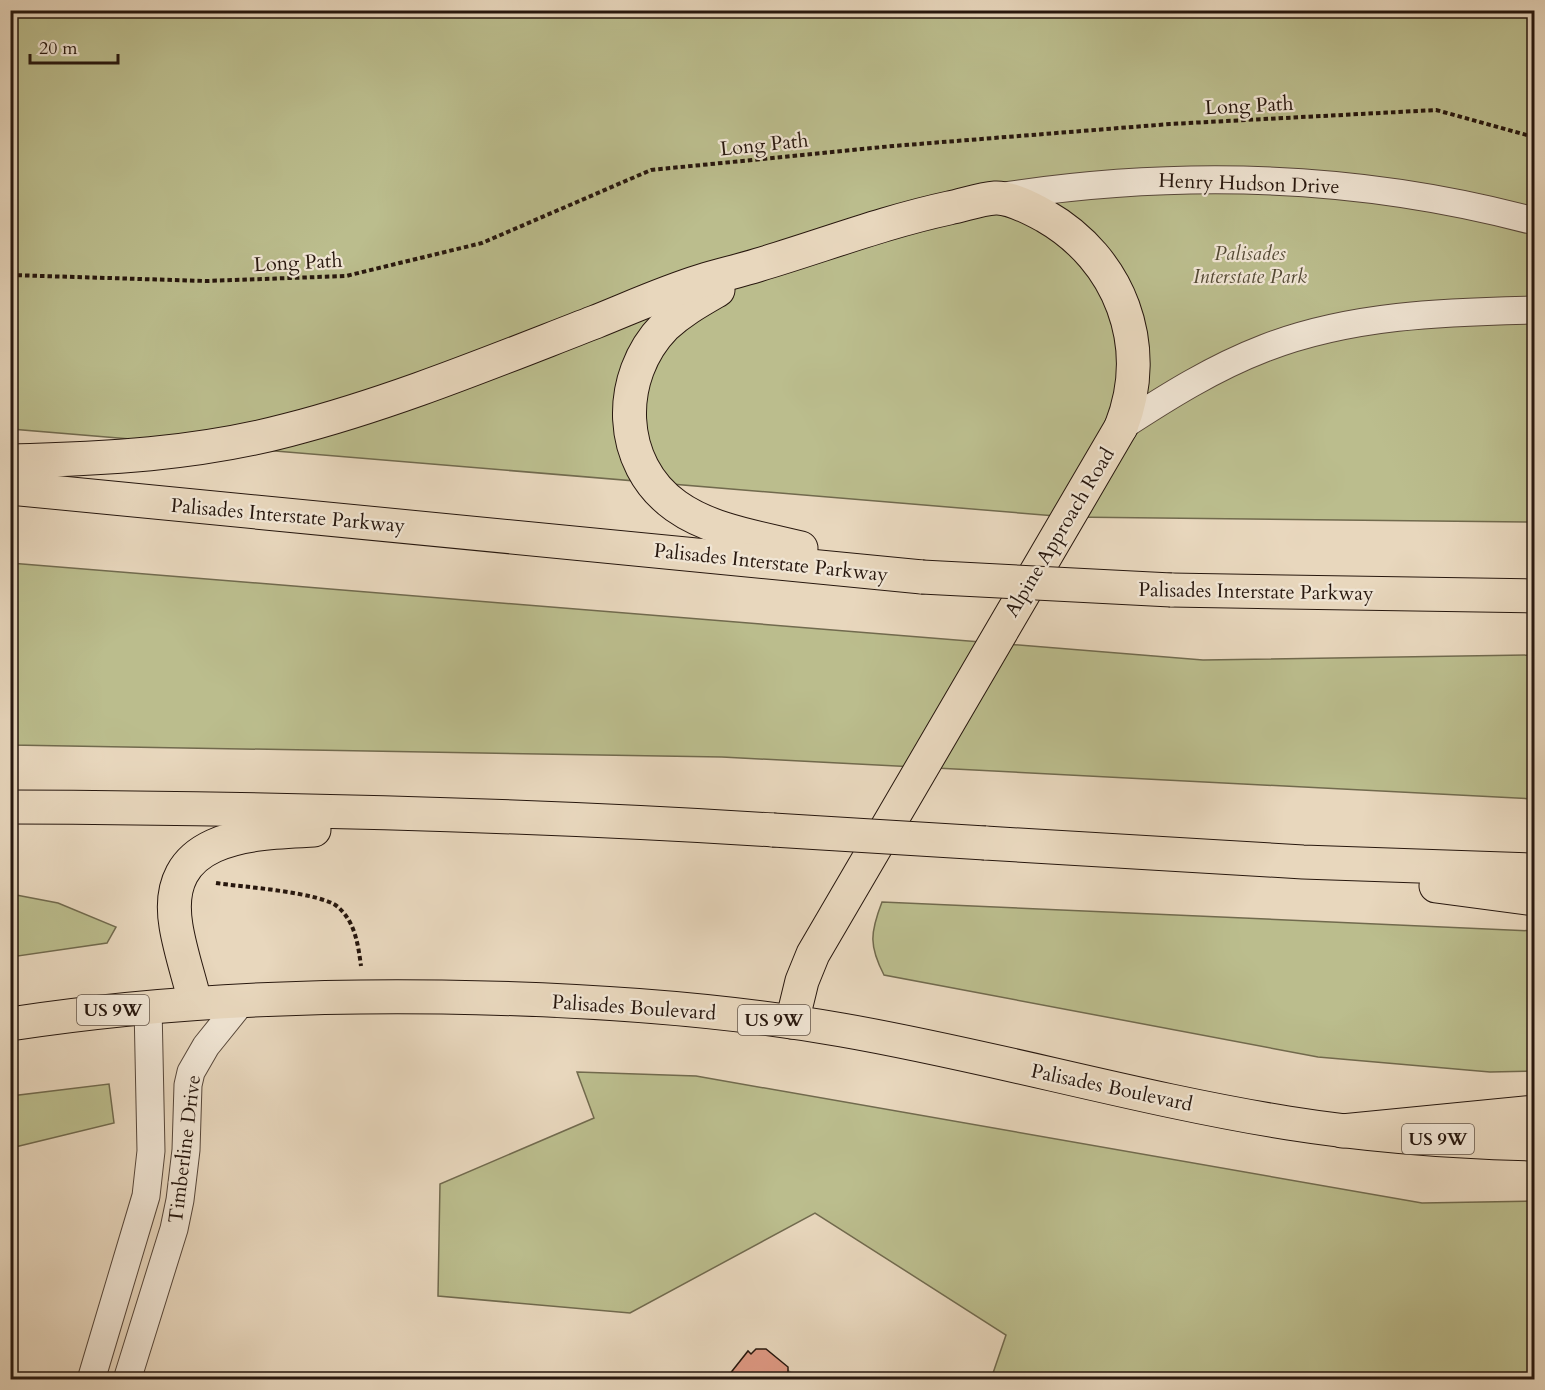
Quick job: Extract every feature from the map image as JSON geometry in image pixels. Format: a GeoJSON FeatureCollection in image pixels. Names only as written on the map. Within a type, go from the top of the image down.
{"type":"FeatureCollection","features":[{"type":"Feature","properties":{"kind":"main road"},"geometry":{"type":"LineString","coordinates":[[10,461],[117,458],[225,444],[285,431],[409,394],[699,281],[760,265],[854,233],[997,198],[1032,209],[1067,229],[1099,263],[1118,292],[1130,323],[1134,371],[1130,398],[1121,427]]}},
{"type":"Feature","properties":{"kind":"main road"},"geometry":{"type":"LineString","coordinates":[[760,265],[690,306],[664,327],[651,344],[635,376],[630,396],[629,429],[638,460],[654,486],[664,496],[700,520],[750,536],[922,577]]}},
{"type":"Feature","properties":{"kind":"main road","name":"Alpine Approach Road"},"geometry":{"type":"LineString","coordinates":[[792,1022],[802,981],[813,954],[1121,427]]}},
{"type":"Feature","properties":{"kind":"main road","name":"Palisades Interstate Parkway"},"geometry":{"type":"LineString","coordinates":[[10,488],[922,577],[1171,590],[1534,596]]}},
{"type":"Feature","properties":{"kind":"main road"},"geometry":{"type":"LineString","coordinates":[[10,807],[335,811],[552,818],[1199,856],[1413,867],[1534,870]]}},
{"type":"Feature","properties":{"kind":"main road"},"geometry":{"type":"LineString","coordinates":[[195,1002],[176,926],[175,901],[180,879],[187,868],[204,851],[224,840],[238,836],[552,818]]}},
{"type":"Feature","properties":{"kind":"main road"},"geometry":{"type":"LineString","coordinates":[[1199,856],[1534,899]]}},
{"type":"Feature","properties":{"kind":"main road","name":"Palisades Boulevard"},"geometry":{"type":"LineString","coordinates":[[10,1024],[148,1006],[243,1000],[475,997],[601,1003],[792,1022],[904,1042],[1234,1114],[1342,1131],[1534,1144]]}},
{"type":"Feature","properties":{"kind":"main road"},"geometry":{"type":"LineString","coordinates":[[1342,1131],[1534,1112]]}},
{"type":"Feature","properties":{"kind":"street","name":"Henry Hudson Drive"},"geometry":{"type":"LineString","coordinates":[[997,198],[1124,182],[1276,180],[1405,193],[1534,221]]}},
{"type":"Feature","properties":{"kind":"street","name":"Alpine Approach Road"},"geometry":{"type":"LineString","coordinates":[[1121,427],[1212,372],[1265,348],[1301,336],[1366,321],[1534,310]]}},
{"type":"Feature","properties":{"kind":"street","name":"Timberline Drive"},"geometry":{"type":"LineString","coordinates":[[127,1380],[178,1210],[184,1173],[188,1085],[191,1072],[206,1046],[243,1000]]}},
{"type":"Feature","properties":{"kind":"street","name":"Timberline Drive"},"geometry":{"type":"LineString","coordinates":[[91,1380],[146,1196],[151,1151],[148,1006]]}},
{"type":"Feature","properties":{"kind":"path","name":"Long Path"},"geometry":{"type":"LineString","coordinates":[[10,275],[206,281],[346,276],[482,243],[651,170],[893,146],[1170,124],[1436,110],[1534,137]]}},
{"type":"Feature","properties":{"kind":"path"},"geometry":{"type":"LineString","coordinates":[[180,879],[306,896],[336,905],[346,915],[358,946],[362,997]]}},
{"type":"Feature","properties":{"kind":"green space","name":"Palisades Interstate Park"},"geometry":{"type":"Polygon","coordinates":[[[10,11],[1534,11],[1534,522],[1068,517],[11,429],[10,11]]]}},
{"type":"Feature","properties":{"kind":"green space"},"geometry":{"type":"Polygon","coordinates":[[[10,563],[1203,660],[1534,655],[1534,799],[722,757],[11,745],[10,563]]]}},
{"type":"Feature","properties":{"kind":"green space"},"geometry":{"type":"Polygon","coordinates":[[[11,894],[58,903],[116,927],[107,943],[11,957],[11,894]]]}},
{"type":"Feature","properties":{"kind":"green space"},"geometry":{"type":"Polygon","coordinates":[[[882,902],[1534,931],[1534,1071],[1490,1072],[1318,1057],[884,975],[876,956],[873,939],[875,922],[882,902]]]}},
{"type":"Feature","properties":{"kind":"green space"},"geometry":{"type":"Polygon","coordinates":[[[577,1072],[696,1076],[1422,1203],[1534,1201],[1534,1379],[991,1379],[1006,1335],[815,1213],[630,1313],[438,1296],[440,1184],[594,1118],[577,1072]]]}},
{"type":"Feature","properties":{"kind":"green space"},"geometry":{"type":"Polygon","coordinates":[[[109,1084],[114,1123],[11,1148],[11,1096],[109,1084]]]}},
{"type":"Feature","properties":{"kind":"building"},"geometry":{"type":"Polygon","coordinates":[[[756,1349],[766,1349],[788,1367],[788,1380],[725,1380],[748,1351],[751,1354],[756,1349]]]}}]}
